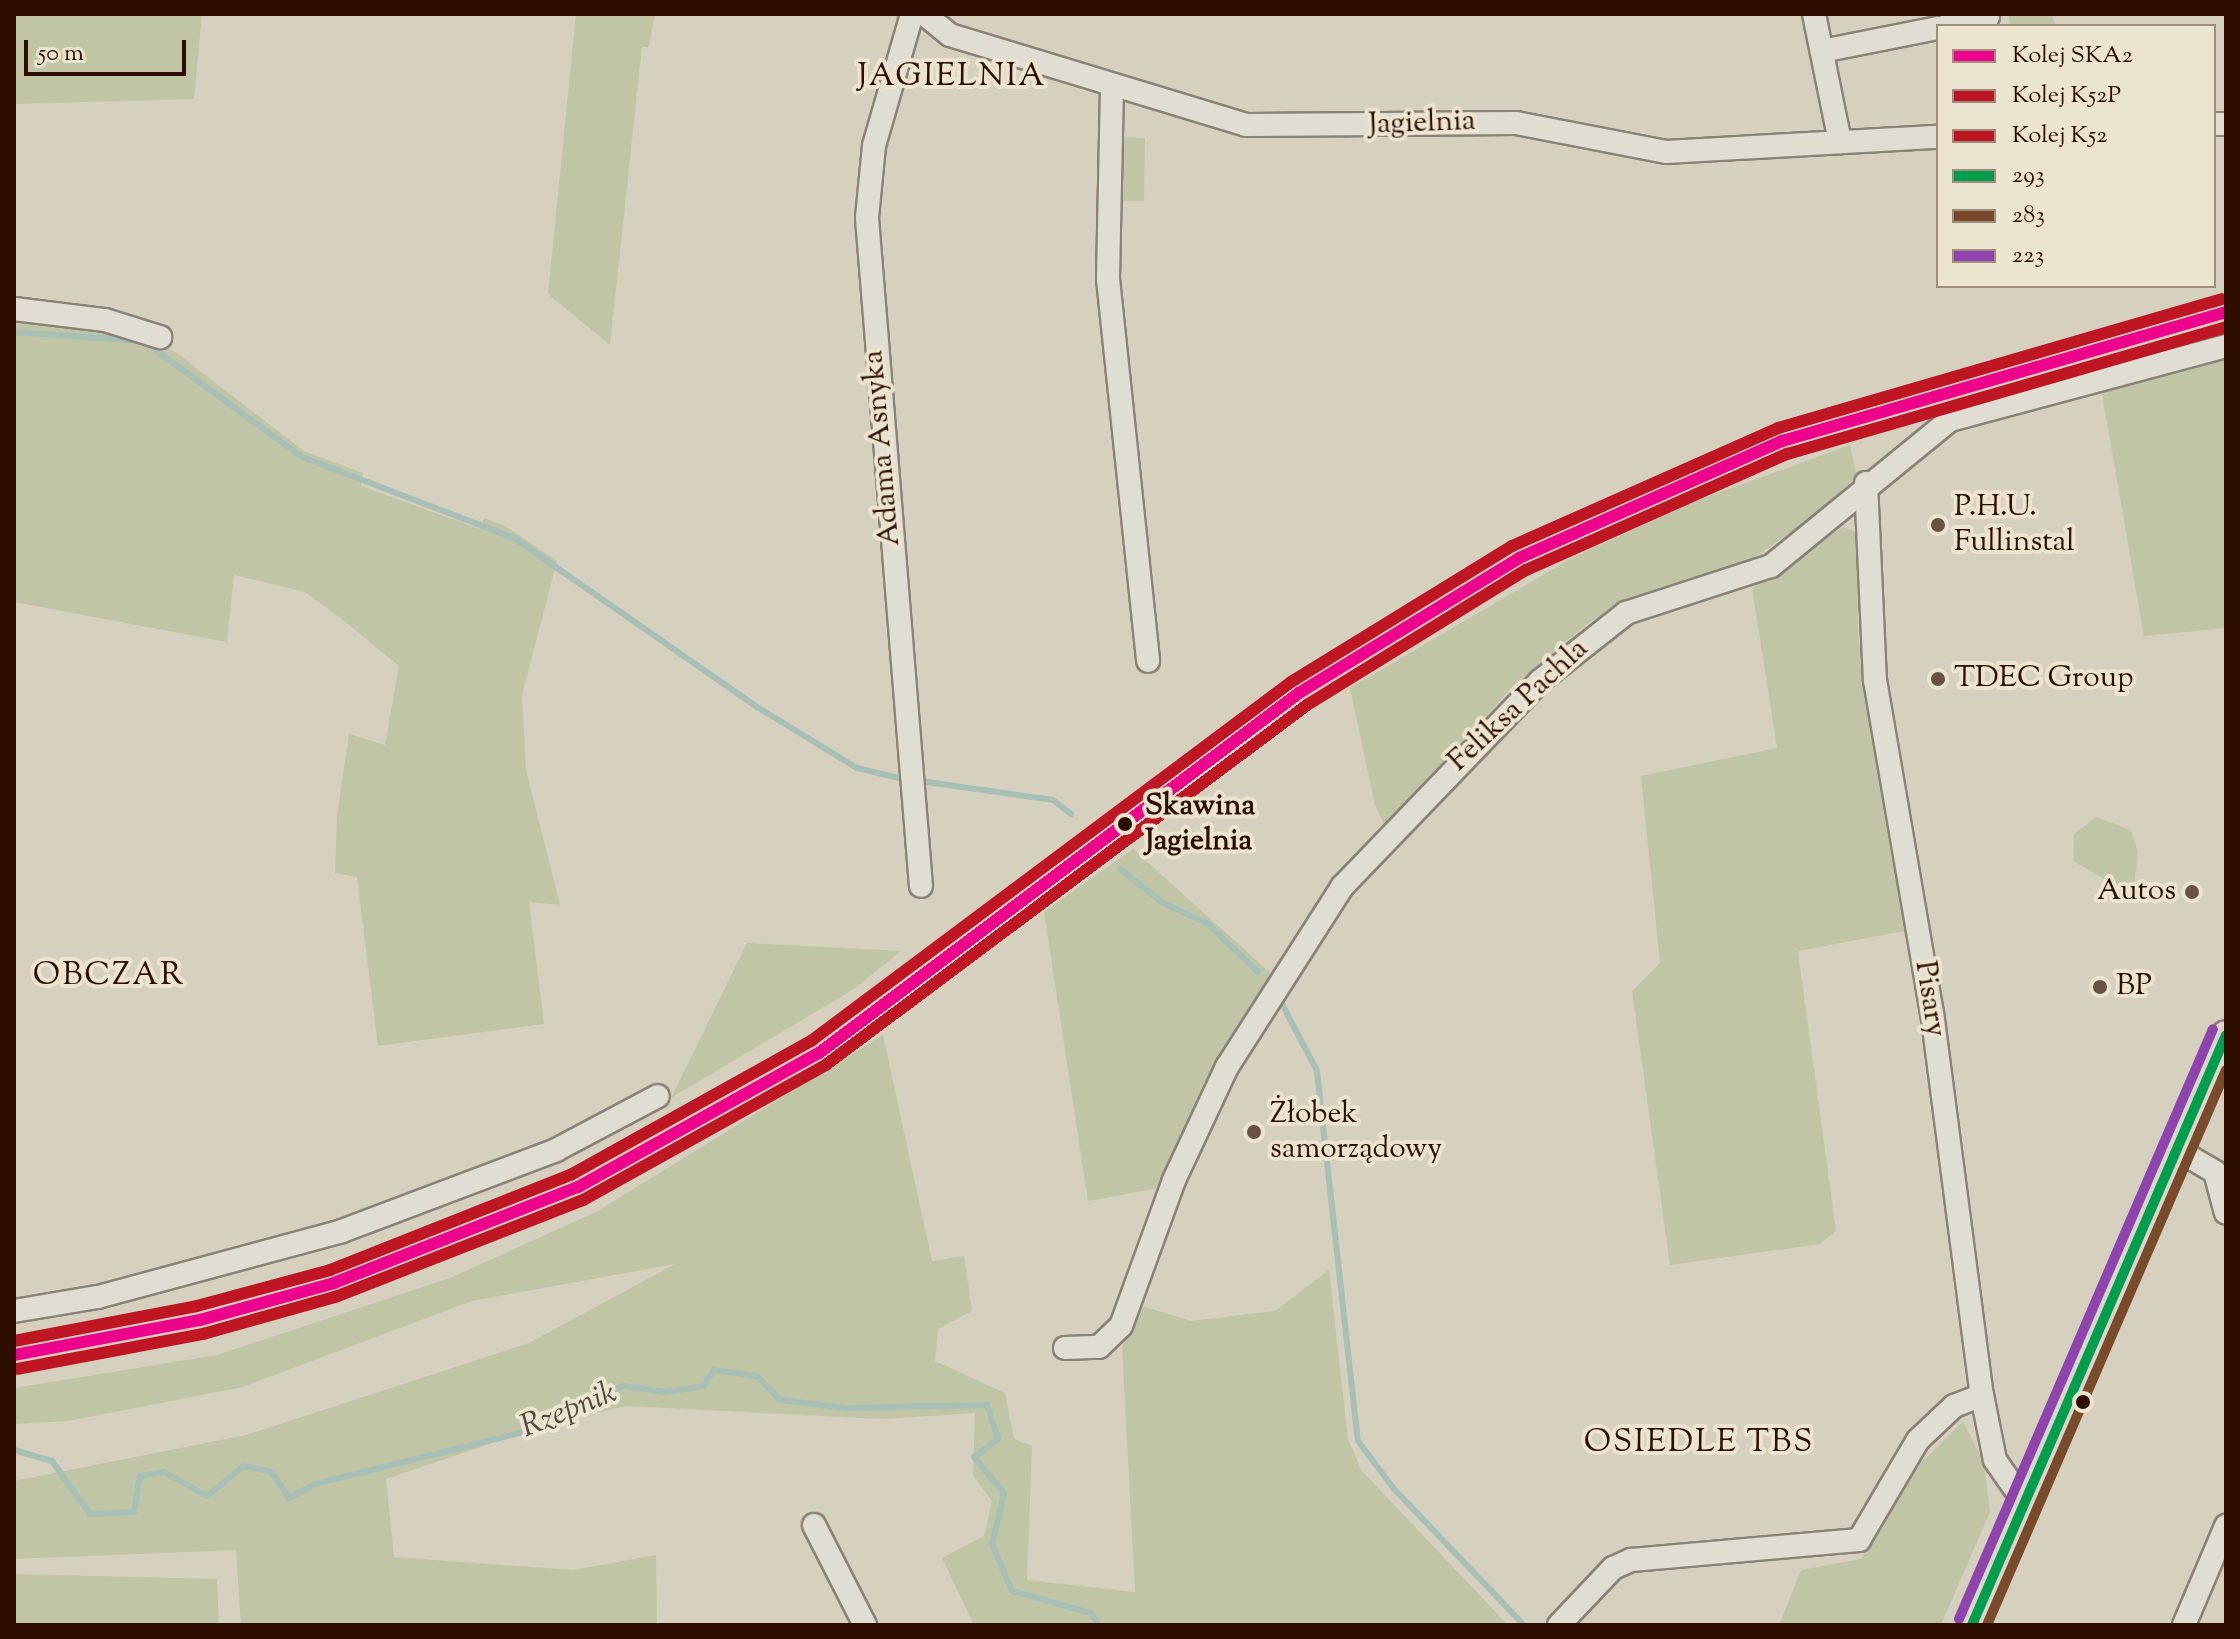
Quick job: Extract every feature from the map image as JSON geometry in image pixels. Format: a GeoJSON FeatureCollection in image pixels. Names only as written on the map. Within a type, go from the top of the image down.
{"type":"FeatureCollection","features":[{"type":"Feature","properties":{"kind":"main road"},"geometry":{"type":"LineString","coordinates":[[1972,1625],[2176,1149],[2223,1049]]}},
{"type":"Feature","properties":{"kind":"street","name":"Adama Asnyka"},"geometry":{"type":"LineString","coordinates":[[912,14],[874,146],[867,218],[921,886]]}},
{"type":"Feature","properties":{"kind":"street","name":"Jagielnia"},"geometry":{"type":"LineString","coordinates":[[924,14],[950,35],[1112,87],[1246,125],[1516,123],[1666,152],[1936,137]]}},
{"type":"Feature","properties":{"kind":"street"},"geometry":{"type":"LineString","coordinates":[[1814,14],[1840,142]]}},
{"type":"Feature","properties":{"kind":"street"},"geometry":{"type":"LineString","coordinates":[[1958,24],[1989,19]]}},
{"type":"Feature","properties":{"kind":"street"},"geometry":{"type":"LineString","coordinates":[[1822,51],[1936,28]]}},
{"type":"Feature","properties":{"kind":"street"},"geometry":{"type":"LineString","coordinates":[[1112,87],[1108,279],[1148,661]]}},
{"type":"Feature","properties":{"kind":"street"},"geometry":{"type":"LineString","coordinates":[[14,309],[105,320],[160,337]]}},
{"type":"Feature","properties":{"kind":"street","name":"Feliksa Pachla"},"geometry":{"type":"LineString","coordinates":[[1065,1348],[1099,1347],[1121,1326],[1174,1180],[1227,1067],[1342,887],[1448,771],[1540,681],[1626,613],[1771,566],[1866,483],[1950,420],[2226,346]]}},
{"type":"Feature","properties":{"kind":"street","name":"Pisary"},"geometry":{"type":"LineString","coordinates":[[1866,483],[1875,680],[1932,1012],[1982,1395],[1995,1460],[2025,1503]]}},
{"type":"Feature","properties":{"kind":"street"},"geometry":{"type":"LineString","coordinates":[[14,1311],[98,1297],[342,1231],[556,1150],[658,1096]]}},
{"type":"Feature","properties":{"kind":"street"},"geometry":{"type":"LineString","coordinates":[[2176,1149],[2215,1172],[2226,1213]]}},
{"type":"Feature","properties":{"kind":"street"},"geometry":{"type":"LineString","coordinates":[[1559,1625],[1613,1568],[1631,1560],[1859,1540],[1918,1440],[1954,1406],[1982,1395]]}},
{"type":"Feature","properties":{"kind":"street"},"geometry":{"type":"LineString","coordinates":[[814,1525],[865,1625]]}},
{"type":"Feature","properties":{"kind":"street"},"geometry":{"type":"LineString","coordinates":[[2184,1625],[2226,1526]]}},
{"type":"Feature","properties":{"kind":"green space"},"geometry":{"type":"Polygon","coordinates":[[[14,14],[202,14],[194,99],[14,104],[14,14]]]}},
{"type":"Feature","properties":{"kind":"green space"},"geometry":{"type":"Polygon","coordinates":[[[576,14],[655,14],[649,47],[642,47],[610,345],[548,294],[576,14]]]}},
{"type":"Feature","properties":{"kind":"green space"},"geometry":{"type":"Polygon","coordinates":[[[2008,14],[2051,14],[2055,24],[2010,24],[2008,14]]]}},
{"type":"Feature","properties":{"kind":"green space"},"geometry":{"type":"Polygon","coordinates":[[[1117,137],[1145,138],[1144,201],[1115,201],[1117,137]]]}},
{"type":"Feature","properties":{"kind":"green space"},"geometry":{"type":"Polygon","coordinates":[[[14,317],[135,333],[174,351],[304,451],[363,473],[361,486],[480,529],[484,518],[505,526],[557,561],[522,695],[526,770],[560,905],[529,902],[544,1024],[378,1046],[357,877],[335,873],[337,815],[349,734],[385,745],[399,666],[343,620],[305,592],[234,575],[227,642],[14,602],[14,317]]]}},
{"type":"Feature","properties":{"kind":"green space"},"geometry":{"type":"Polygon","coordinates":[[[2226,352],[2226,628],[2144,636],[2101,388],[2226,352]]]}},
{"type":"Feature","properties":{"kind":"green space"},"geometry":{"type":"Polygon","coordinates":[[[1850,445],[1857,476],[1815,515],[1748,562],[1630,598],[1587,624],[1515,684],[1386,828],[1375,805],[1350,688],[1572,558],[1693,502],[1850,445]]]}},
{"type":"Feature","properties":{"kind":"green space"},"geometry":{"type":"Polygon","coordinates":[[[1843,527],[1857,532],[1858,636],[1904,931],[1798,951],[1836,1231],[1820,1244],[1670,1265],[1632,991],[1660,963],[1641,776],[1777,748],[1752,588],[1843,527]]]}},
{"type":"Feature","properties":{"kind":"green space"},"geometry":{"type":"Polygon","coordinates":[[[2096,817],[2131,830],[2138,853],[2134,885],[2113,884],[2073,861],[2074,834],[2096,817]]]}},
{"type":"Feature","properties":{"kind":"green space"},"geometry":{"type":"Polygon","coordinates":[[[1133,849],[1276,978],[1170,1186],[1088,1201],[1044,912],[1133,849]]]}},
{"type":"Feature","properties":{"kind":"green space"},"geometry":{"type":"Polygon","coordinates":[[[747,943],[901,951],[854,989],[671,1098],[747,943]]]}},
{"type":"Feature","properties":{"kind":"green space"},"geometry":{"type":"Polygon","coordinates":[[[883,1035],[932,1261],[964,1256],[972,1311],[938,1329],[935,1361],[1005,1393],[1014,1439],[1032,1446],[1027,1580],[1135,1592],[1122,1348],[1142,1306],[1191,1321],[1275,1311],[1329,1270],[1348,1439],[1362,1471],[1508,1625],[974,1625],[942,1558],[984,1536],[992,1501],[973,1475],[975,1413],[882,1419],[626,1406],[554,1422],[386,1479],[394,1557],[573,1570],[656,1555],[657,1625],[241,1625],[236,1550],[14,1559],[14,1481],[246,1435],[529,1343],[675,1264],[472,1301],[243,1387],[68,1421],[14,1424],[14,1388],[217,1355],[450,1278],[596,1212],[883,1035]]]}},
{"type":"Feature","properties":{"kind":"green space"},"geometry":{"type":"Polygon","coordinates":[[[1963,1421],[1984,1463],[1990,1512],[1941,1625],[1779,1625],[1801,1570],[1861,1559],[1921,1463],[1963,1421]]]}},
{"type":"Feature","properties":{"kind":"green space"},"geometry":{"type":"Polygon","coordinates":[[[14,1574],[217,1579],[219,1625],[14,1625],[14,1574]]]}},
{"type":"Feature","properties":{"kind":"waterway"},"geometry":{"type":"LineString","coordinates":[[14,332],[143,341],[302,457],[514,538],[757,707],[857,768],[899,778]]}},
{"type":"Feature","properties":{"kind":"waterway"},"geometry":{"type":"LineString","coordinates":[[920,781],[1053,800],[1071,814]]}},
{"type":"Feature","properties":{"kind":"waterway"},"geometry":{"type":"LineString","coordinates":[[1120,869],[1163,903],[1208,924],[1258,972]]}},
{"type":"Feature","properties":{"kind":"waterway"},"geometry":{"type":"LineString","coordinates":[[1281,1002],[1317,1071],[1358,1441],[1394,1489],[1524,1625]]}},
{"type":"Feature","properties":{"kind":"waterway","name":"Rzepnik"},"geometry":{"type":"LineString","coordinates":[[14,1450],[52,1461],[90,1514],[134,1512],[140,1476],[164,1472],[207,1496],[244,1466],[272,1472],[289,1498],[315,1484],[547,1426],[623,1386],[666,1392],[703,1386],[714,1370],[757,1376],[780,1400],[847,1408],[987,1405],[998,1439],[974,1457],[1004,1493],[992,1544],[1012,1591],[1091,1613],[1099,1625]]}},
{"type":"Feature","properties":{"kind":"rail line","name":"K52"},"geometry":{"type":"LineString","coordinates":[[14,1341],[197,1306],[330,1270],[572,1174],[811,1041],[1291,682],[1512,546],[1778,428],[2222,299]]}},
{"type":"Feature","properties":{"kind":"rail line","name":"SKA2"},"geometry":{"type":"LineString","coordinates":[[14,1355],[200,1320],[334,1283],[578,1187],[819,1053],[1299,693],[1519,558],[1782,441],[2226,312]]}},
{"type":"Feature","properties":{"kind":"rail line","name":"K52P"},"geometry":{"type":"LineString","coordinates":[[17,1369],[203,1334],[338,1296],[583,1200],[827,1064],[1307,705],[1526,570],[1787,454],[2226,327]]}},
{"type":"Feature","properties":{"kind":"transit line","name":"223"},"geometry":{"type":"LineString","coordinates":[[1959,1619],[2213,1029]]}},
{"type":"Feature","properties":{"kind":"transit line","name":"293"},"geometry":{"type":"LineString","coordinates":[[1972,1625],[2226,1035]]}},
{"type":"Feature","properties":{"kind":"transit line","name":"283"},"geometry":{"type":"LineString","coordinates":[[1987,1625],[2226,1070]]}},
{"type":"Feature","properties":{"kind":"place","name":"P.H.U. Fullinstal"},"geometry":{"type":"Point","coordinates":[1938,525]}},
{"type":"Feature","properties":{"kind":"place","name":"TDEC Group"},"geometry":{"type":"Point","coordinates":[1938,679]}},
{"type":"Feature","properties":{"kind":"place","name":"Skawina Jagielnia"},"geometry":{"type":"Point","coordinates":[1125,824]}},
{"type":"Feature","properties":{"kind":"place","name":"Autos"},"geometry":{"type":"Point","coordinates":[2192,892]}},
{"type":"Feature","properties":{"kind":"place","name":"BP"},"geometry":{"type":"Point","coordinates":[2100,987]}},
{"type":"Feature","properties":{"kind":"place","name":"Żłobek samorządowy"},"geometry":{"type":"Point","coordinates":[1254,1132]}},
{"type":"Feature","properties":{"kind":"district","name":"JAGIELNIA"},"geometry":{"type":"Point","coordinates":[952,77]}},
{"type":"Feature","properties":{"kind":"district","name":"OBCZAR"},"geometry":{"type":"Point","coordinates":[109,976]}},
{"type":"Feature","properties":{"kind":"district","name":"OSIEDLE TBS"},"geometry":{"type":"Point","coordinates":[1699,1443]}}]}
